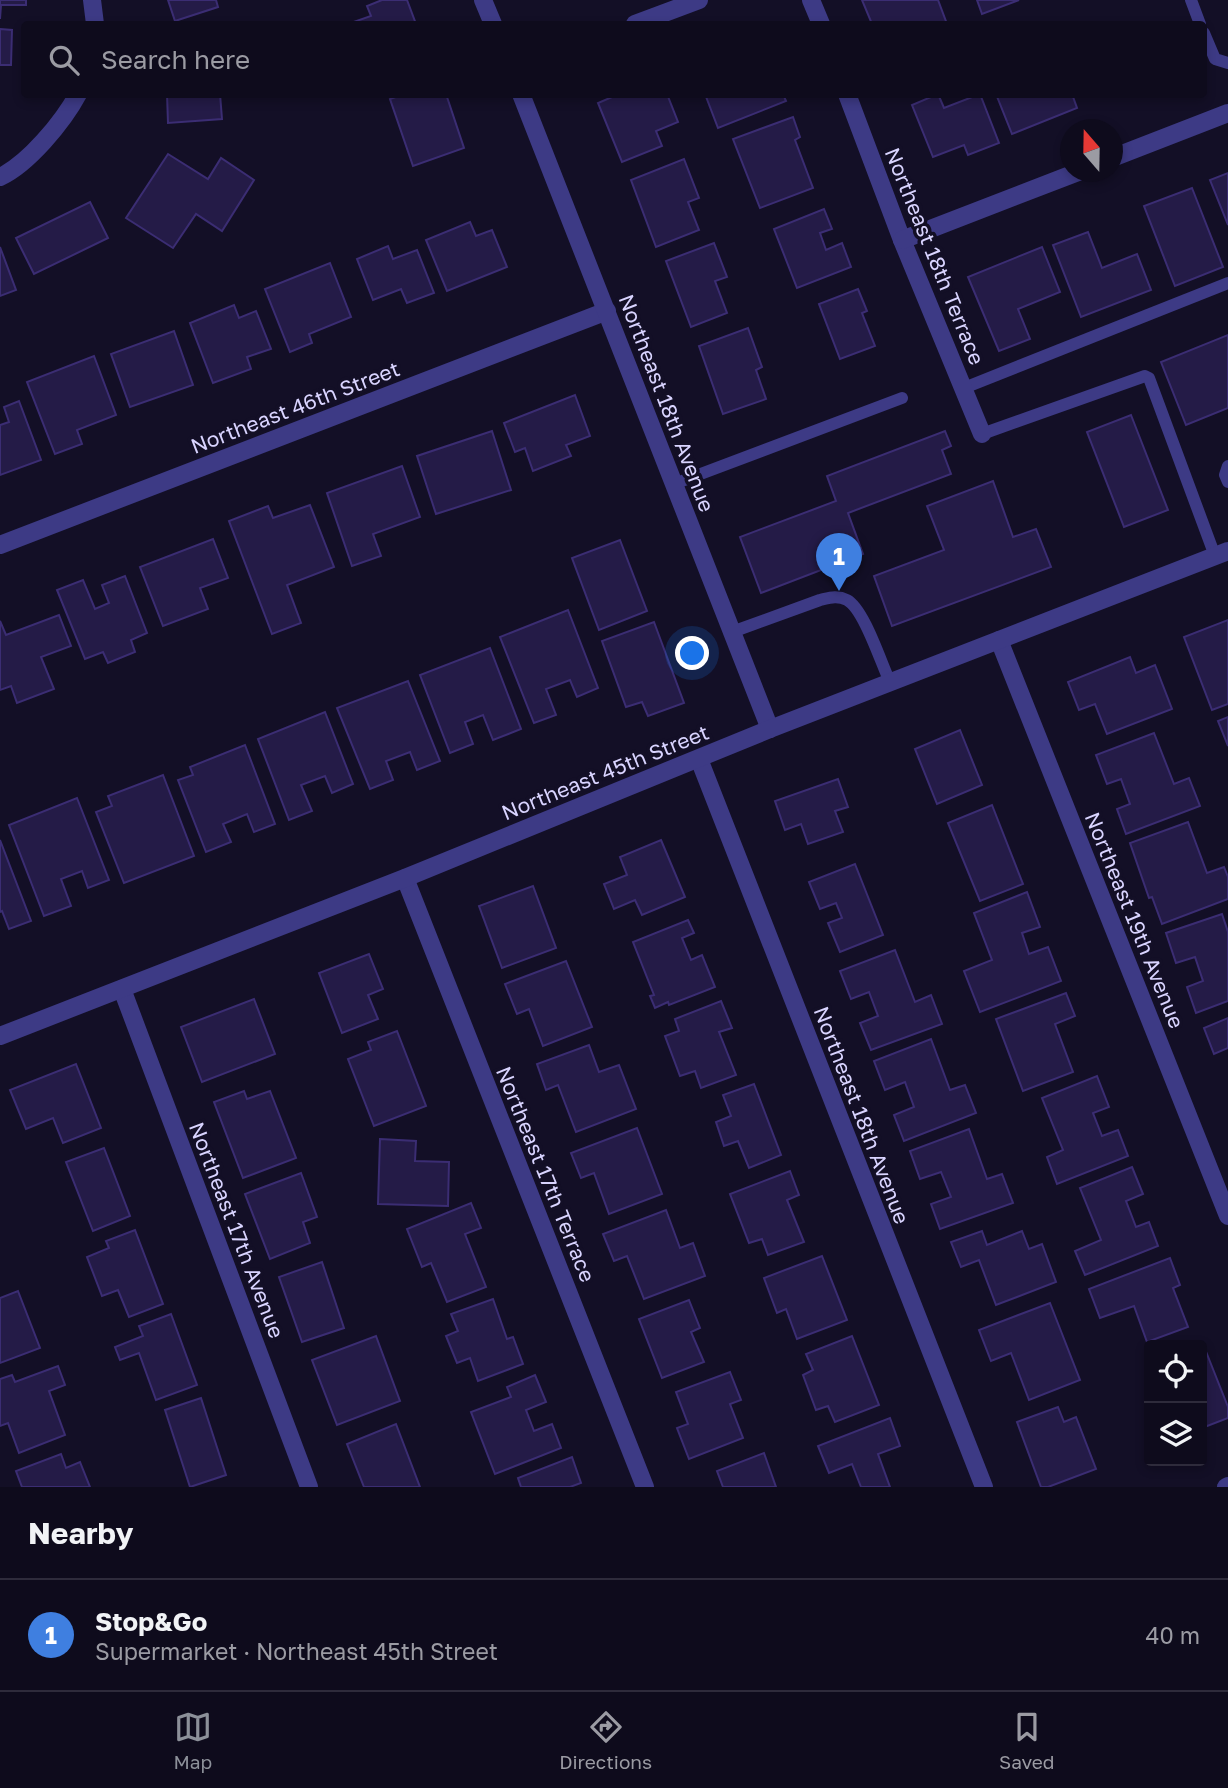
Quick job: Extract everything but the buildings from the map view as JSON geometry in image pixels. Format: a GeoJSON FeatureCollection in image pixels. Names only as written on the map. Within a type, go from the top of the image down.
{"type":"FeatureCollection","features":[{"type":"Feature","properties":{"kind":"street"},"geometry":{"type":"LineString","coordinates":[[92,0],[95,21]]}},
{"type":"Feature","properties":{"kind":"street"},"geometry":{"type":"LineString","coordinates":[[483,0],[492,21]]}},
{"type":"Feature","properties":{"kind":"street"},"geometry":{"type":"LineString","coordinates":[[643,21],[699,0]]}},
{"type":"Feature","properties":{"kind":"street"},"geometry":{"type":"LineString","coordinates":[[811,0],[820,21]]}},
{"type":"Feature","properties":{"kind":"street"},"geometry":{"type":"LineString","coordinates":[[0,177],[10,173],[46,138],[75,98]]}},
{"type":"Feature","properties":{"kind":"street","name":"Northeast 18th Avenue"},"geometry":{"type":"LineString","coordinates":[[523,98],[770,729]]}},
{"type":"Feature","properties":{"kind":"street","name":"Northeast 18th Terrace"},"geometry":{"type":"LineString","coordinates":[[849,98],[902,240],[982,433]]}},
{"type":"Feature","properties":{"kind":"street"},"geometry":{"type":"LineString","coordinates":[[1123,154],[1228,113]]}},
{"type":"Feature","properties":{"kind":"street"},"geometry":{"type":"LineString","coordinates":[[902,240],[1060,179]]}},
{"type":"Feature","properties":{"kind":"street","name":"Northeast 46th Street"},"geometry":{"type":"LineString","coordinates":[[0,545],[607,311]]}},
{"type":"Feature","properties":{"kind":"street","name":"Northeast 45th Street"},"geometry":{"type":"LineString","coordinates":[[0,1036],[405,878],[770,729],[1222,554]]}},
{"type":"Feature","properties":{"kind":"street","name":"Northeast 19th Avenue"},"geometry":{"type":"LineString","coordinates":[[999,640],[1228,1216]]}},
{"type":"Feature","properties":{"kind":"street","name":"Northeast 18th Avenue"},"geometry":{"type":"LineString","coordinates":[[699,759],[984,1487]]}},
{"type":"Feature","properties":{"kind":"street","name":"Northeast 17th Terrace"},"geometry":{"type":"LineString","coordinates":[[405,878],[645,1487]]}},
{"type":"Feature","properties":{"kind":"street","name":"Northeast 17th Avenue"},"geometry":{"type":"LineString","coordinates":[[122,989],[309,1487]]}},
{"type":"Feature","properties":{"kind":"lane"},"geometry":{"type":"LineString","coordinates":[[1191,0],[1199,21]]}},
{"type":"Feature","properties":{"kind":"lane"},"geometry":{"type":"LineString","coordinates":[[1207,42],[1215,60],[1228,63]]}},
{"type":"Feature","properties":{"kind":"lane"},"geometry":{"type":"LineString","coordinates":[[964,388],[1228,283]]}},
{"type":"Feature","properties":{"kind":"lane"},"geometry":{"type":"LineString","coordinates":[[982,433],[1145,376],[1149,379],[1222,554]]}},
{"type":"Feature","properties":{"kind":"lane"},"geometry":{"type":"LineString","coordinates":[[674,484],[902,398]]}},
{"type":"Feature","properties":{"kind":"lane"},"geometry":{"type":"LineString","coordinates":[[1228,466],[1225,475],[1228,482]]}},
{"type":"Feature","properties":{"kind":"lane"},"geometry":{"type":"LineString","coordinates":[[732,632],[820,600],[835,596],[848,600],[858,611],[890,682]]}},
{"type":"Feature","properties":{"kind":"place","name":"Stop&Go"},"geometry":{"type":"Point","coordinates":[839,591]}}]}
